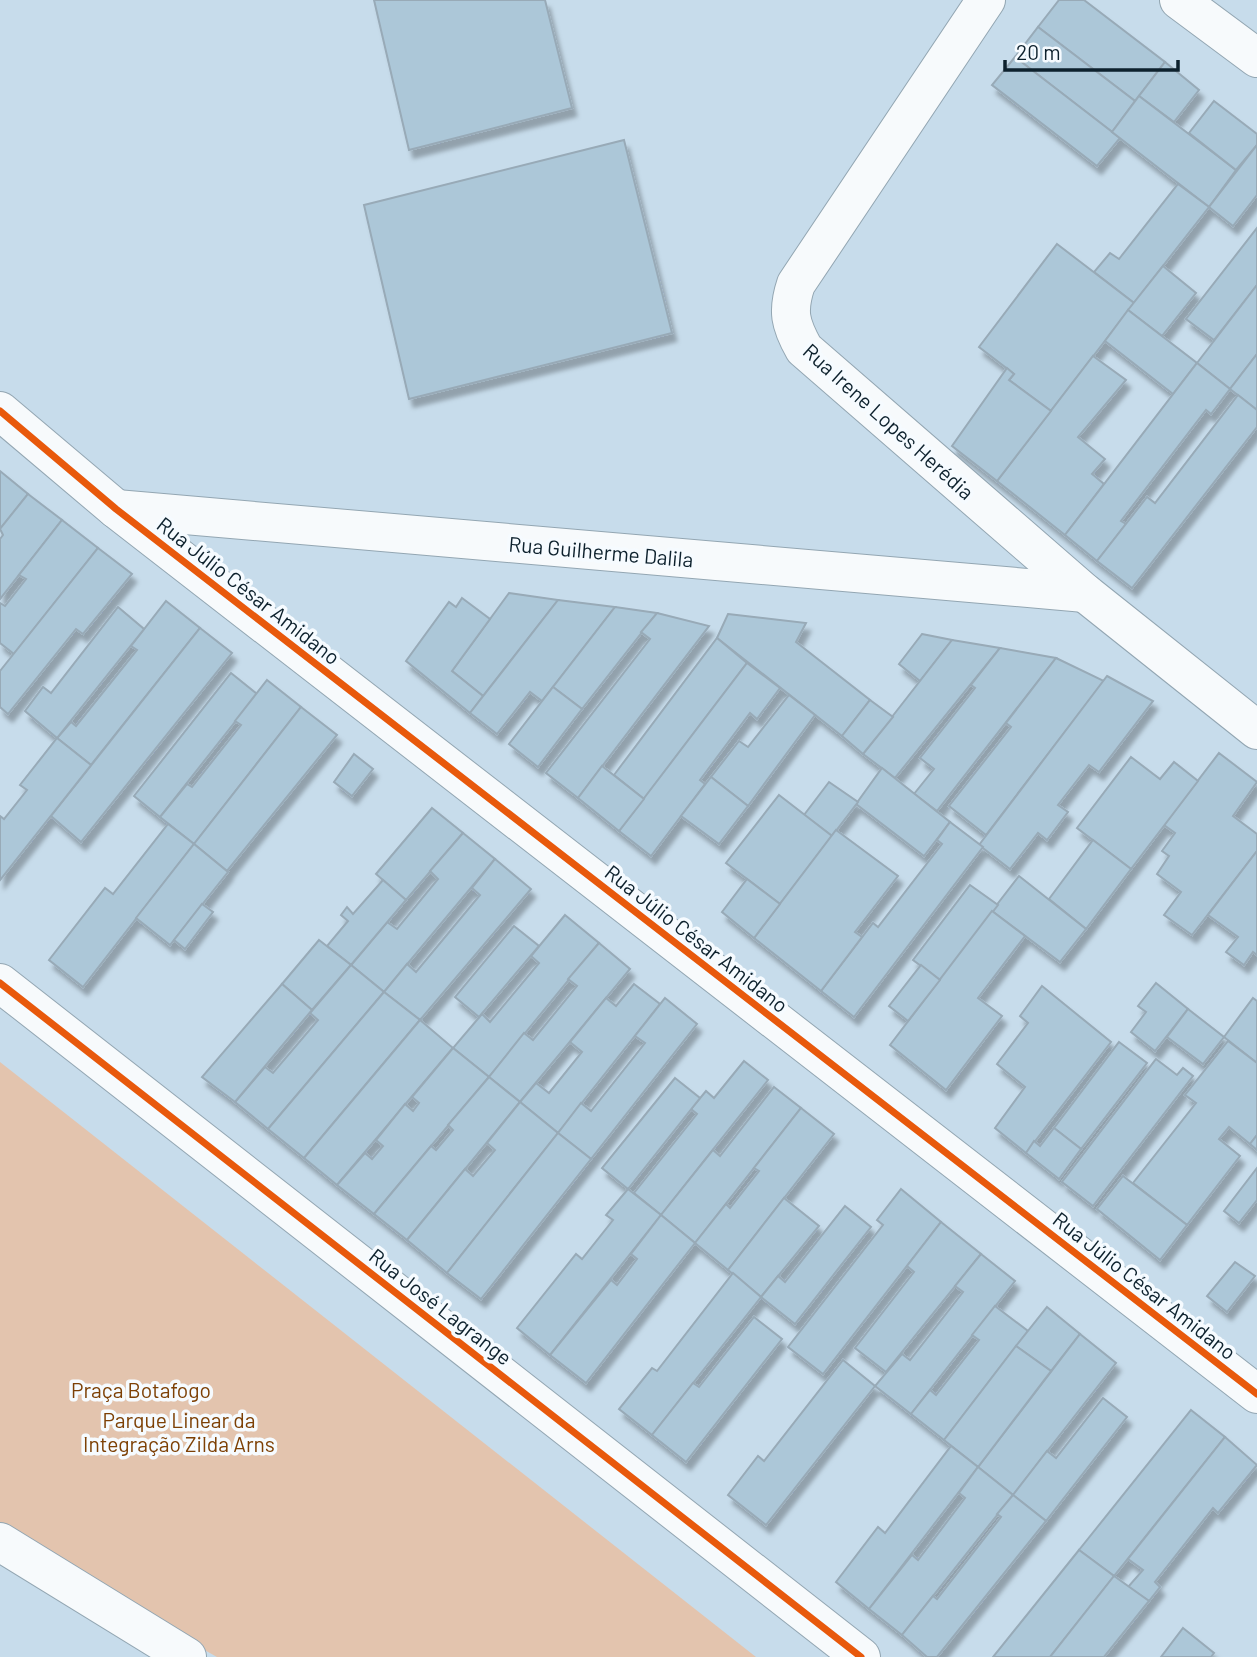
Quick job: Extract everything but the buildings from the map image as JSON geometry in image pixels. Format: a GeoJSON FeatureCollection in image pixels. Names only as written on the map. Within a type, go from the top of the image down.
{"type":"FeatureCollection","features":[{"type":"Feature","properties":{"kind":"street","name":"Rua Irene Lopes Herédia"},"geometry":{"type":"LineString","coordinates":[[986,0],[796,284],[789,304],[792,329],[804,349],[1085,593],[1257,730]]}},
{"type":"Feature","properties":{"kind":"street"},"geometry":{"type":"LineString","coordinates":[[1179,0],[1257,58]]}},
{"type":"Feature","properties":{"kind":"street","name":"Rua Júlio César Amidano"},"geometry":{"type":"LineString","coordinates":[[0,411],[117,509],[1257,1394]]}},
{"type":"Feature","properties":{"kind":"street","name":"Rua Guilherme Dalila"},"geometry":{"type":"LineString","coordinates":[[117,509],[1085,593]]}},
{"type":"Feature","properties":{"kind":"street","name":"Rua José Lagrange"},"geometry":{"type":"LineString","coordinates":[[0,983],[861,1657]]}},
{"type":"Feature","properties":{"kind":"street"},"geometry":{"type":"LineString","coordinates":[[0,1542],[187,1657]]}},
{"type":"Feature","properties":{"kind":"green space","name":"Parque Linear da Integração Zilda Arns"},"geometry":{"type":"Polygon","coordinates":[[[0,1062],[756,1657],[217,1657],[54,1566],[0,1530],[0,1062]]]}},
{"type":"Feature","properties":{"kind":"cycle path"},"geometry":{"type":"LineString","coordinates":[[0,411],[116,509],[1257,1394]]}},
{"type":"Feature","properties":{"kind":"cycle path"},"geometry":{"type":"LineString","coordinates":[[0,983],[861,1657]]}},
{"type":"Feature","properties":{"kind":"park label","name":"Praça Botafogo"},"geometry":{"type":"Point","coordinates":[141,1389]}}]}
